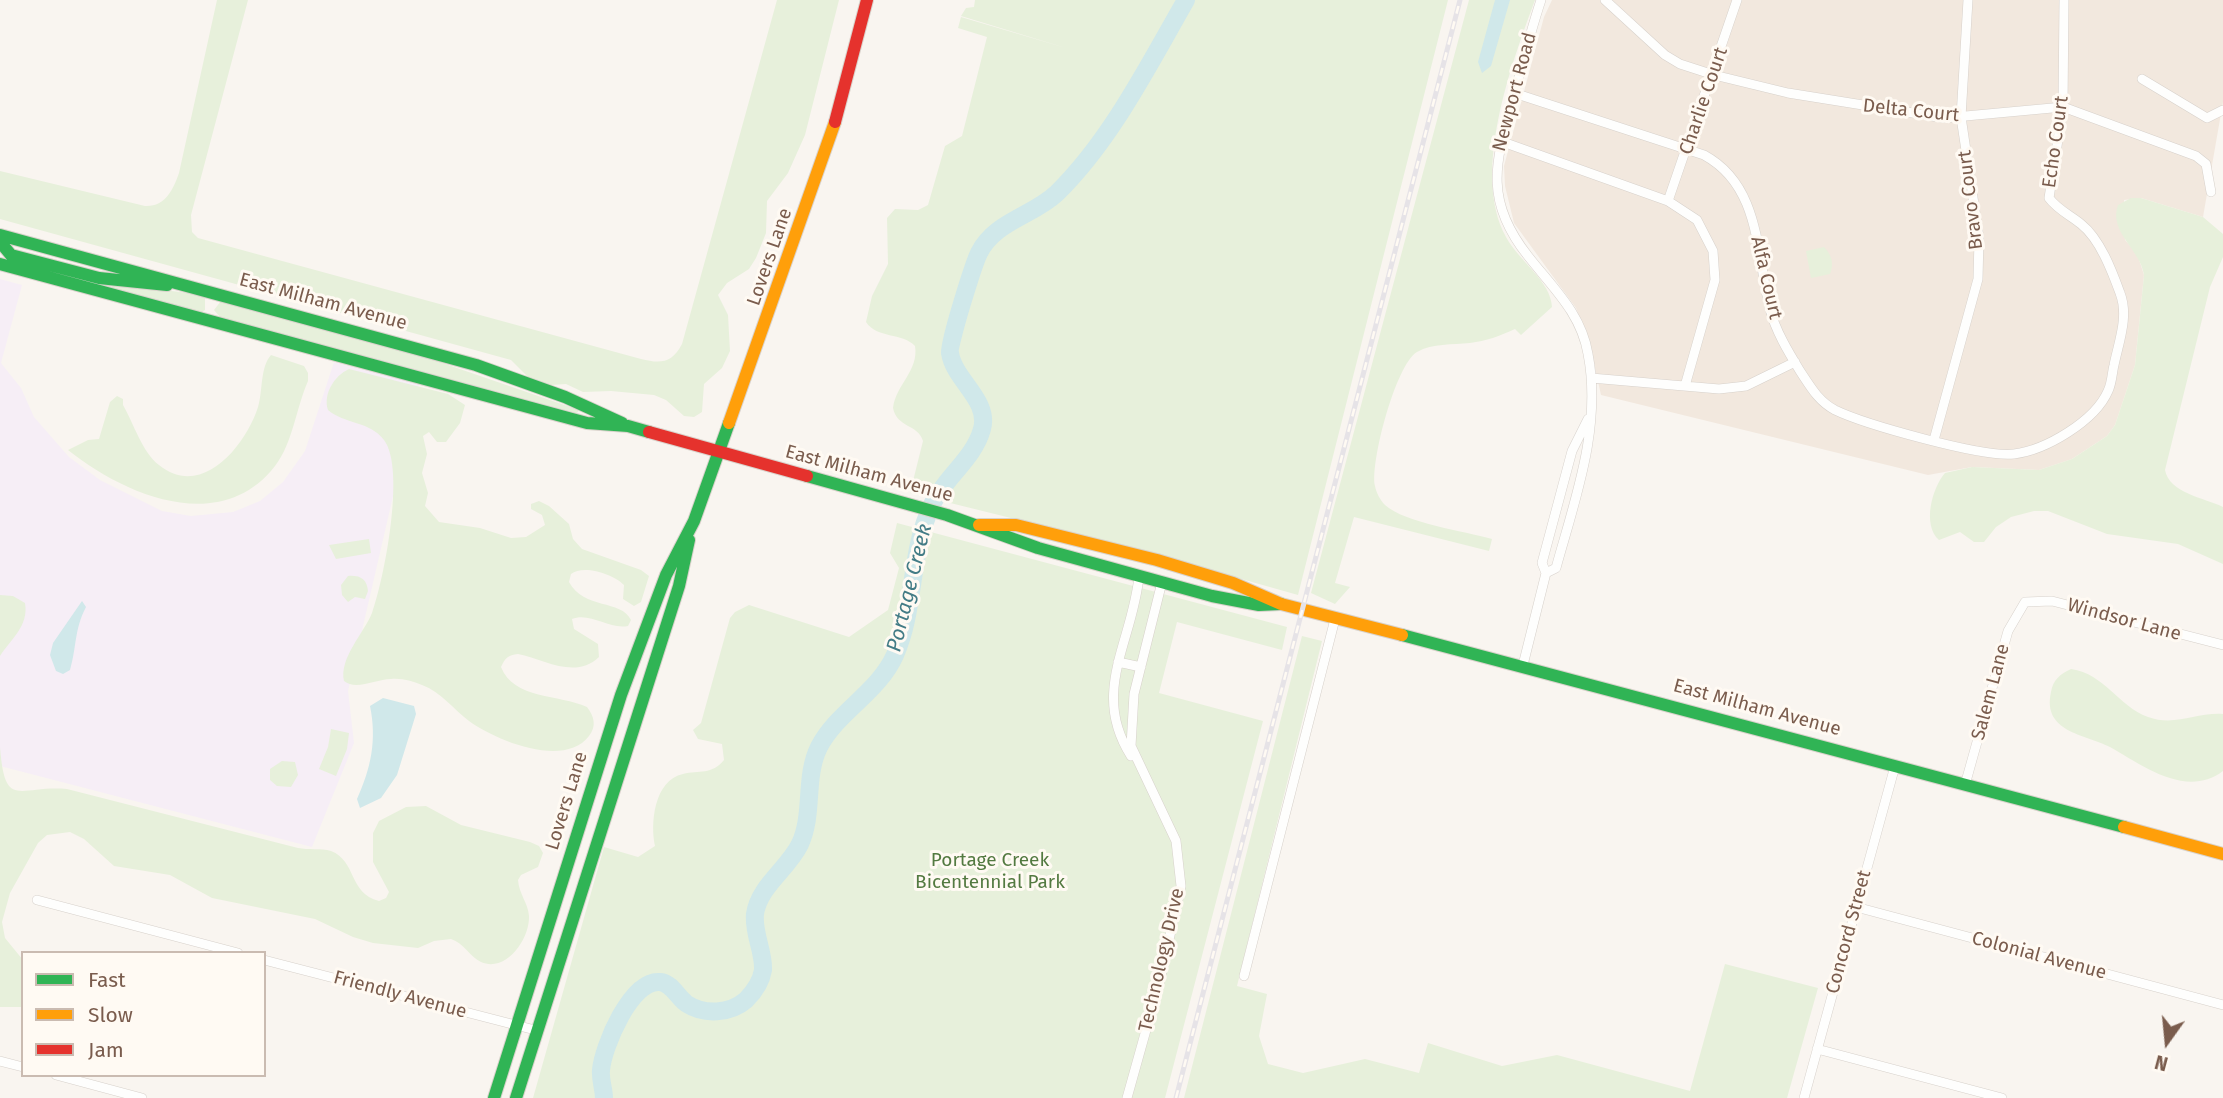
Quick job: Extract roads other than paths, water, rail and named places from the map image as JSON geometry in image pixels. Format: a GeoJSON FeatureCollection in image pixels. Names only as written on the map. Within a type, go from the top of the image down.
{"type":"FeatureCollection","features":[{"type":"Feature","properties":{"kind":"street","name":"Lovers Lane"},"geometry":{"type":"LineString","coordinates":[[516,1098],[535,1030],[678,586],[694,521],[827,150],[867,0]]}},
{"type":"Feature","properties":{"kind":"street","name":"Newport Road"},"geometry":{"type":"LineString","coordinates":[[1541,0],[1500,141],[1494,171],[1504,222],[1528,258],[1569,306],[1584,336],[1591,378],[1592,410],[1587,452],[1556,568],[1546,573]]}},
{"type":"Feature","properties":{"kind":"street","name":"Delta Court"},"geometry":{"type":"LineString","coordinates":[[1605,0],[1665,55],[1680,64],[1714,75],[1853,104],[1944,118],[2063,107],[2196,156],[2206,164],[2211,192]]}},
{"type":"Feature","properties":{"kind":"street","name":"Charlie Court"},"geometry":{"type":"LineString","coordinates":[[1668,201],[1714,75],[1737,0]]}},
{"type":"Feature","properties":{"kind":"street","name":"Bravo Court"},"geometry":{"type":"LineString","coordinates":[[1934,440],[1973,301],[1979,259],[1979,238],[1961,117],[1968,0]]}},
{"type":"Feature","properties":{"kind":"street","name":"Echo Court"},"geometry":{"type":"LineString","coordinates":[[1934,440],[2001,455],[2029,451],[2081,422],[2099,406],[2109,390],[2125,308],[2094,240],[2083,225],[2049,198],[2063,107],[2064,0]]}},
{"type":"Feature","properties":{"kind":"street"},"geometry":{"type":"LineString","coordinates":[[2142,79],[2207,118],[2223,110]]}},
{"type":"Feature","properties":{"kind":"street","name":"Alfa Court"},"geometry":{"type":"LineString","coordinates":[[1514,93],[1704,155],[1728,171],[1744,196],[1757,239],[1770,313],[1816,396],[1833,409],[1934,440]]}},
{"type":"Feature","properties":{"kind":"street"},"geometry":{"type":"LineString","coordinates":[[1500,141],[1668,201],[1697,220],[1713,251],[1715,279],[1685,386]]}},
{"type":"Feature","properties":{"kind":"street","name":"East Milham Avenue"},"geometry":{"type":"LineString","coordinates":[[0,235],[443,356],[600,411],[628,426],[719,454],[979,525],[989,533],[1038,548],[1259,606],[1281,604]]}},
{"type":"Feature","properties":{"kind":"street"},"geometry":{"type":"LineString","coordinates":[[0,242],[6,262],[99,278],[185,285]]}},
{"type":"Feature","properties":{"kind":"street","name":"East Milham Avenue"},"geometry":{"type":"LineString","coordinates":[[6,262],[587,423],[628,426]]}},
{"type":"Feature","properties":{"kind":"street"},"geometry":{"type":"LineString","coordinates":[[1591,378],[1719,389],[1746,386],[1795,362]]}},
{"type":"Feature","properties":{"kind":"street","name":"Newport Road"},"geometry":{"type":"LineString","coordinates":[[1522,665],[1546,573],[1542,563],[1572,451],[1592,410]]}},
{"type":"Feature","properties":{"kind":"street","name":"Lovers Lane"},"geometry":{"type":"LineString","coordinates":[[494,1098],[621,695],[666,575],[694,521]]}},
{"type":"Feature","properties":{"kind":"street","name":"East Milham Avenue"},"geometry":{"type":"LineString","coordinates":[[979,525],[989,523],[1040,531],[1154,560],[1254,590],[1281,604],[1335,619],[1522,665],[2223,854]]}},
{"type":"Feature","properties":{"kind":"street"},"geometry":{"type":"LineString","coordinates":[[1139,576],[1118,662],[1112,713],[1120,738],[1143,775]]}},
{"type":"Feature","properties":{"kind":"street","name":"Technology Drive"},"geometry":{"type":"LineString","coordinates":[[1127,1098],[1170,942],[1181,886],[1176,841],[1131,746],[1130,721],[1162,582]]}},
{"type":"Feature","properties":{"kind":"street","name":"Windsor Lane"},"geometry":{"type":"LineString","coordinates":[[2025,602],[2052,601],[2223,645]]}},
{"type":"Feature","properties":{"kind":"street","name":"Salem Lane"},"geometry":{"type":"LineString","coordinates":[[1965,785],[2008,631],[2025,602]]}},
{"type":"Feature","properties":{"kind":"street"},"geometry":{"type":"LineString","coordinates":[[1244,976],[1335,619]]}},
{"type":"Feature","properties":{"kind":"street"},"geometry":{"type":"LineString","coordinates":[[1118,662],[1141,667]]}},
{"type":"Feature","properties":{"kind":"street","name":"Concord Street"},"geometry":{"type":"LineString","coordinates":[[1804,1098],[1895,766]]}},
{"type":"Feature","properties":{"kind":"street"},"geometry":{"type":"LineString","coordinates":[[37,900],[230,951]]}},
{"type":"Feature","properties":{"kind":"street","name":"Colonial Avenue"},"geometry":{"type":"LineString","coordinates":[[1856,907],[2223,1005]]}},
{"type":"Feature","properties":{"kind":"street","name":"Friendly Avenue"},"geometry":{"type":"LineString","coordinates":[[266,961],[535,1030]]}},
{"type":"Feature","properties":{"kind":"street"},"geometry":{"type":"LineString","coordinates":[[1817,1049],[2002,1098]]}},
{"type":"Feature","properties":{"kind":"street"},"geometry":{"type":"LineString","coordinates":[[0,1061],[21,1066]]}},
{"type":"Feature","properties":{"kind":"street"},"geometry":{"type":"LineString","coordinates":[[63,1077],[142,1098]]}},
{"type":"Feature","properties":{"kind":"water"},"geometry":{"type":"Polygon","coordinates":[[[1495,0],[1510,0],[1491,66],[1482,73],[1478,62],[1495,0]]]}},
{"type":"Feature","properties":{"kind":"water"},"geometry":{"type":"Polygon","coordinates":[[[82,601],[86,607],[79,623],[70,670],[63,674],[56,671],[50,655],[53,643],[82,601]]]}},
{"type":"Feature","properties":{"kind":"water"},"geometry":{"type":"Polygon","coordinates":[[[383,698],[414,706],[416,714],[397,775],[381,798],[360,808],[357,799],[366,776],[373,742],[370,706],[383,698]]]}},
{"type":"Feature","properties":{"kind":"waterway","name":"Portage Creek"},"geometry":{"type":"LineString","coordinates":[[604,1098],[601,1070],[607,1046],[620,1016],[639,991],[649,984],[664,983],[694,1008],[717,1011],[740,1005],[759,983],[763,963],[755,914],[762,895],[800,844],[807,820],[814,759],[827,734],[879,680],[895,655],[902,637],[919,542],[925,523],[937,495],[966,459],[982,429],[981,409],[953,363],[950,353],[957,320],[979,253],[986,242],[1004,226],[1057,193],[1095,150],[1128,101],[1186,0]]}},
{"type":"Feature","properties":{"kind":"railway"},"geometry":{"type":"LineString","coordinates":[[1176,1098],[1460,0]]}},
{"type":"Feature","properties":{"kind":"park label","name":"Portage Creek Bicentennial Park"},"geometry":{"type":"Point","coordinates":[990,872]}}]}
